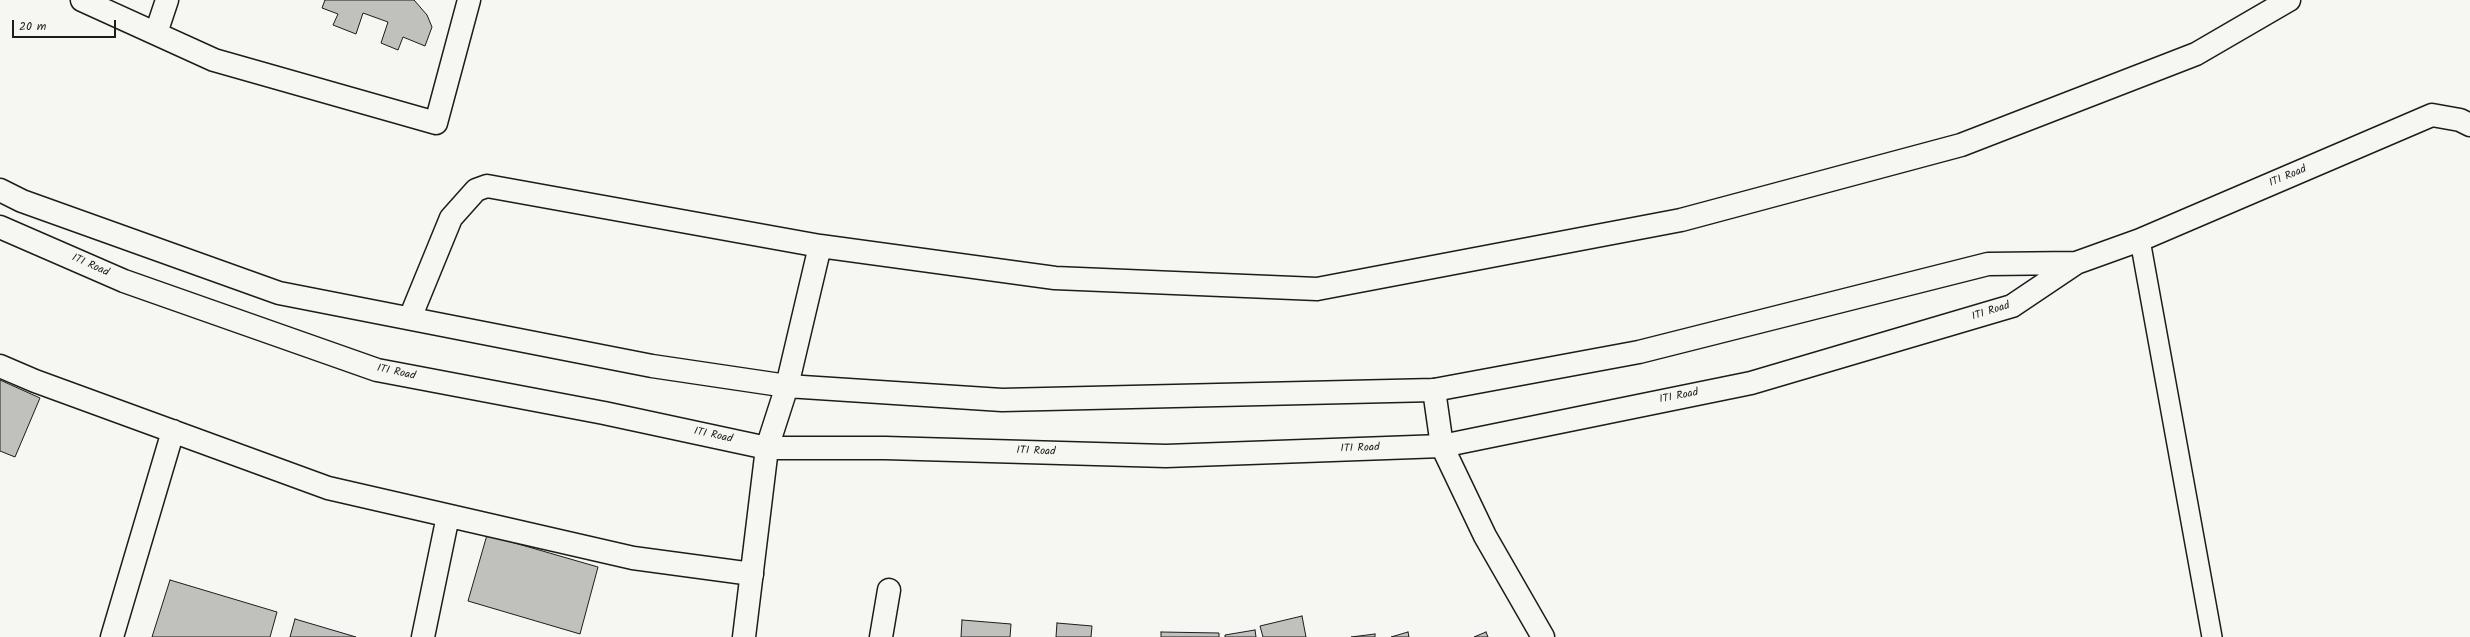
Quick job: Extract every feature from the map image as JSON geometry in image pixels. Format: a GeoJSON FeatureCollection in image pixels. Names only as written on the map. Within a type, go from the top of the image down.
{"type":"FeatureCollection","features":[{"type":"Feature","properties":{"kind":"street"},"geometry":{"type":"LineString","coordinates":[[82,0],[214,60],[436,123],[469,0]]}},
{"type":"Feature","properties":{"kind":"street"},"geometry":{"type":"LineString","coordinates":[[156,33],[167,0]]}},
{"type":"Feature","properties":{"kind":"street"},"geometry":{"type":"LineString","coordinates":[[410,318],[451,218],[476,190],[487,186],[820,246],[1055,278],[1317,289],[1681,220],[1961,145],[2196,54],[2289,0]]}},
{"type":"Feature","properties":{"kind":"street","name":"ITI Road"},"geometry":{"type":"LineString","coordinates":[[0,227],[124,281],[378,370],[604,413],[767,448],[886,448],[1166,456],[1442,446],[1751,383],[2012,306],[2076,263],[2140,240],[2432,115],[2460,120],[2470,125]]}},
{"type":"Feature","properties":{"kind":"street","name":"ITI Road"},"geometry":{"type":"LineString","coordinates":[[0,190],[22,201],[279,292],[652,366],[787,386],[1002,400],[1434,390],[1639,352],[1988,264],[2076,263]]}},
{"type":"Feature","properties":{"kind":"street"},"geometry":{"type":"LineString","coordinates":[[744,637],[767,448],[787,386],[820,246]]}},
{"type":"Feature","properties":{"kind":"street"},"geometry":{"type":"LineString","coordinates":[[0,366],[35,381],[328,488],[633,558],[752,574]]}},
{"type":"Feature","properties":{"kind":"street"},"geometry":{"type":"LineString","coordinates":[[1434,390],[1442,446],[1485,536],[1544,637]]}},
{"type":"Feature","properties":{"kind":"street"},"geometry":{"type":"LineString","coordinates":[[112,637],[173,431]]}},
{"type":"Feature","properties":{"kind":"street"},"geometry":{"type":"LineString","coordinates":[[423,637],[448,516]]}},
{"type":"Feature","properties":{"kind":"street"},"geometry":{"type":"LineString","coordinates":[[881,637],[889,590]]}},
{"type":"Feature","properties":{"kind":"lane"},"geometry":{"type":"LineString","coordinates":[[2140,240],[2212,637]]}},
{"type":"Feature","properties":{"kind":"building"},"geometry":{"type":"Polygon","coordinates":[[[325,0],[414,0],[427,15],[432,27],[425,46],[403,37],[398,50],[381,43],[388,22],[363,13],[356,34],[333,25],[338,14],[322,8],[325,0]]]}},
{"type":"Feature","properties":{"kind":"building"},"geometry":{"type":"Polygon","coordinates":[[[0,380],[40,398],[15,457],[0,451],[0,380]]]}},
{"type":"Feature","properties":{"kind":"building"},"geometry":{"type":"Polygon","coordinates":[[[487,535],[598,567],[580,634],[468,601],[487,535]]]}},
{"type":"Feature","properties":{"kind":"building"},"geometry":{"type":"Polygon","coordinates":[[[170,580],[277,612],[270,637],[152,637],[170,580]]]}},
{"type":"Feature","properties":{"kind":"building"},"geometry":{"type":"Polygon","coordinates":[[[1302,616],[1306,637],[1263,637],[1260,626],[1302,616]]]}},
{"type":"Feature","properties":{"kind":"building"},"geometry":{"type":"Polygon","coordinates":[[[295,619],[356,637],[290,637],[295,619]]]}},
{"type":"Feature","properties":{"kind":"building"},"geometry":{"type":"Polygon","coordinates":[[[962,620],[1011,624],[1010,637],[961,637],[962,620]]]}},
{"type":"Feature","properties":{"kind":"building"},"geometry":{"type":"Polygon","coordinates":[[[1057,623],[1092,626],[1091,637],[1056,637],[1057,623]]]}},
{"type":"Feature","properties":{"kind":"building"},"geometry":{"type":"Polygon","coordinates":[[[1255,630],[1256,637],[1225,637],[1225,635],[1255,630]]]}},
{"type":"Feature","properties":{"kind":"building"},"geometry":{"type":"Polygon","coordinates":[[[1161,632],[1219,633],[1219,637],[1161,637],[1161,632]]]}},
{"type":"Feature","properties":{"kind":"building"},"geometry":{"type":"Polygon","coordinates":[[[1408,632],[1409,637],[1391,637],[1408,632]]]}},
{"type":"Feature","properties":{"kind":"building"},"geometry":{"type":"Polygon","coordinates":[[[1486,632],[1488,637],[1474,637],[1486,632]]]}},
{"type":"Feature","properties":{"kind":"building"},"geometry":{"type":"Polygon","coordinates":[[[1375,634],[1375,637],[1351,637],[1375,634]]]}}]}
